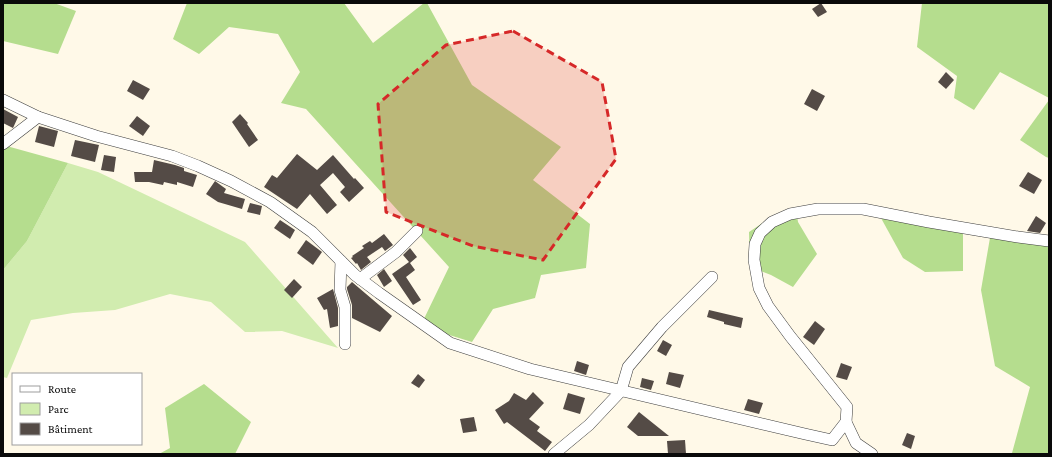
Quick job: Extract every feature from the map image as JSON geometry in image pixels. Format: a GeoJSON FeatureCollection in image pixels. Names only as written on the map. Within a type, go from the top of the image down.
{"type":"FeatureCollection","features":[{"type":"Feature","properties":{"kind":"street"},"geometry":{"type":"LineString","coordinates":[[3,100],[38,117],[96,136],[172,156],[231,181],[270,202],[312,232],[360,279],[450,343],[530,370],[832,440],[846,422]]}},
{"type":"Feature","properties":{"kind":"street"},"geometry":{"type":"LineString","coordinates":[[3,144],[38,117]]}},
{"type":"Feature","properties":{"kind":"street"},"geometry":{"type":"LineString","coordinates":[[872,454],[856,443],[846,422],[847,407],[768,306],[759,288],[755,273],[754,260],[756,244],[760,233],[772,222],[790,214],[818,209],[863,210],[1049,241]]}},
{"type":"Feature","properties":{"kind":"street"},"geometry":{"type":"LineString","coordinates":[[360,279],[396,252],[417,231]]}},
{"type":"Feature","properties":{"kind":"street"},"geometry":{"type":"LineString","coordinates":[[341,261],[340,290],[344,308],[345,344]]}},
{"type":"Feature","properties":{"kind":"street"},"geometry":{"type":"LineString","coordinates":[[554,454],[589,426],[621,392],[628,367],[662,327],[712,277]]}},
{"type":"Feature","properties":{"kind":"highlighted area"},"geometry":{"type":"Polygon","coordinates":[[[513,31],[602,82],[616,159],[543,260],[473,246],[386,212],[378,104],[446,45],[513,31]]]}},
{"type":"Feature","properties":{"kind":"green space"},"geometry":{"type":"Polygon","coordinates":[[[3,3],[54,3],[76,11],[58,54],[3,41],[3,3]]]}},
{"type":"Feature","properties":{"kind":"green space"},"geometry":{"type":"Polygon","coordinates":[[[187,3],[344,3],[373,43],[424,3],[427,3],[472,85],[561,147],[533,180],[590,224],[586,268],[541,275],[535,298],[493,309],[472,342],[421,325],[449,267],[306,109],[281,103],[300,72],[278,34],[229,27],[199,54],[173,39],[187,3]]]}},
{"type":"Feature","properties":{"kind":"green space"},"geometry":{"type":"Polygon","coordinates":[[[922,3],[1049,3],[1049,98],[1000,72],[974,110],[954,98],[957,76],[917,47],[922,3]]]}},
{"type":"Feature","properties":{"kind":"green space"},"geometry":{"type":"Polygon","coordinates":[[[1049,100],[1049,158],[1020,140],[1049,100]]]}},
{"type":"Feature","properties":{"kind":"green space"},"geometry":{"type":"Polygon","coordinates":[[[3,145],[68,163],[27,241],[3,270],[3,145]]]}},
{"type":"Feature","properties":{"kind":"green space"},"geometry":{"type":"Polygon","coordinates":[[[68,163],[98,172],[245,242],[338,348],[282,331],[245,332],[211,302],[170,294],[115,310],[73,313],[31,320],[7,378],[3,377],[3,270],[27,241],[68,163]]]}},
{"type":"Feature","properties":{"kind":"green space"},"geometry":{"type":"Polygon","coordinates":[[[796,209],[798,222],[817,254],[793,287],[771,275],[750,267],[749,232],[767,220],[796,209]]]}},
{"type":"Feature","properties":{"kind":"green space"},"geometry":{"type":"Polygon","coordinates":[[[876,209],[963,227],[963,271],[925,272],[903,258],[876,209]]]}},
{"type":"Feature","properties":{"kind":"green space"},"geometry":{"type":"Polygon","coordinates":[[[991,232],[1049,241],[1049,454],[1012,453],[1030,387],[995,366],[981,290],[991,232]]]}},
{"type":"Feature","properties":{"kind":"green space"},"geometry":{"type":"Polygon","coordinates":[[[204,384],[251,422],[235,454],[159,454],[170,448],[165,408],[204,384]]]}},
{"type":"Feature","properties":{"kind":"building"},"geometry":{"type":"Polygon","coordinates":[[[821,3],[827,12],[818,17],[812,9],[821,3]]]}},
{"type":"Feature","properties":{"kind":"building"},"geometry":{"type":"Polygon","coordinates":[[[946,72],[954,80],[946,89],[938,82],[946,72]]]}},
{"type":"Feature","properties":{"kind":"building"},"geometry":{"type":"Polygon","coordinates":[[[133,80],[150,89],[143,100],[127,91],[133,80]]]}},
{"type":"Feature","properties":{"kind":"building"},"geometry":{"type":"Polygon","coordinates":[[[812,89],[825,96],[817,111],[804,104],[812,89]]]}},
{"type":"Feature","properties":{"kind":"building"},"geometry":{"type":"Polygon","coordinates":[[[3,109],[18,117],[13,128],[3,123],[3,109]]]}},
{"type":"Feature","properties":{"kind":"building"},"geometry":{"type":"Polygon","coordinates":[[[240,114],[248,123],[247,124],[258,140],[249,147],[232,122],[240,114]]]}},
{"type":"Feature","properties":{"kind":"building"},"geometry":{"type":"Polygon","coordinates":[[[137,116],[150,126],[143,136],[129,126],[137,116]]]}},
{"type":"Feature","properties":{"kind":"building"},"geometry":{"type":"Polygon","coordinates":[[[39,126],[58,131],[54,147],[35,142],[39,126]]]}},
{"type":"Feature","properties":{"kind":"building"},"geometry":{"type":"Polygon","coordinates":[[[75,140],[99,145],[95,162],[71,156],[75,140]]]}},
{"type":"Feature","properties":{"kind":"building"},"geometry":{"type":"Polygon","coordinates":[[[297,154],[317,170],[333,155],[364,188],[349,202],[340,192],[345,187],[333,173],[320,185],[337,205],[327,214],[310,194],[297,209],[264,187],[272,175],[277,178],[297,154]]]}},
{"type":"Feature","properties":{"kind":"building"},"geometry":{"type":"Polygon","coordinates":[[[104,155],[116,157],[114,172],[101,170],[104,155]]]}},
{"type":"Feature","properties":{"kind":"building"},"geometry":{"type":"Polygon","coordinates":[[[154,160],[184,168],[184,171],[197,175],[193,187],[177,182],[177,185],[164,182],[163,185],[149,182],[135,182],[134,172],[152,172],[154,160]]]}},
{"type":"Feature","properties":{"kind":"building"},"geometry":{"type":"Polygon","coordinates":[[[1028,172],[1042,180],[1034,194],[1019,186],[1028,172]]]}},
{"type":"Feature","properties":{"kind":"building"},"geometry":{"type":"Polygon","coordinates":[[[215,181],[226,189],[224,193],[245,199],[242,209],[218,202],[206,194],[215,181]]]}},
{"type":"Feature","properties":{"kind":"building"},"geometry":{"type":"Polygon","coordinates":[[[250,203],[262,206],[260,215],[247,212],[250,203]]]}},
{"type":"Feature","properties":{"kind":"building"},"geometry":{"type":"Polygon","coordinates":[[[1036,216],[1046,223],[1040,233],[1027,231],[1036,216]]]}},
{"type":"Feature","properties":{"kind":"building"},"geometry":{"type":"Polygon","coordinates":[[[280,220],[295,230],[290,239],[274,228],[280,220]]]}},
{"type":"Feature","properties":{"kind":"building"},"geometry":{"type":"Polygon","coordinates":[[[384,234],[393,245],[385,251],[382,247],[367,257],[371,262],[361,270],[357,263],[356,264],[351,258],[353,257],[352,256],[364,248],[362,246],[370,241],[372,243],[384,234]]]}},
{"type":"Feature","properties":{"kind":"building"},"geometry":{"type":"Polygon","coordinates":[[[306,240],[322,252],[313,265],[297,253],[306,240]]]}},
{"type":"Feature","properties":{"kind":"building"},"geometry":{"type":"Polygon","coordinates":[[[410,248],[417,257],[410,263],[415,270],[406,277],[421,300],[413,305],[392,274],[409,262],[403,255],[410,248]]]}},
{"type":"Feature","properties":{"kind":"building"},"geometry":{"type":"Polygon","coordinates":[[[384,269],[392,281],[384,287],[377,275],[384,269]]]}},
{"type":"Feature","properties":{"kind":"building"},"geometry":{"type":"Polygon","coordinates":[[[294,279],[302,287],[292,298],[284,290],[294,279]]]}},
{"type":"Feature","properties":{"kind":"building"},"geometry":{"type":"Polygon","coordinates":[[[352,282],[392,316],[380,332],[352,318],[352,305],[347,287],[352,282]]]}},
{"type":"Feature","properties":{"kind":"building"},"geometry":{"type":"Polygon","coordinates":[[[333,289],[338,308],[338,326],[330,328],[327,309],[324,310],[317,298],[333,289]]]}},
{"type":"Feature","properties":{"kind":"building"},"geometry":{"type":"Polygon","coordinates":[[[709,310],[743,318],[741,328],[724,324],[724,322],[707,317],[709,310]]]}},
{"type":"Feature","properties":{"kind":"building"},"geometry":{"type":"Polygon","coordinates":[[[815,321],[825,329],[814,345],[803,337],[815,321]]]}},
{"type":"Feature","properties":{"kind":"building"},"geometry":{"type":"Polygon","coordinates":[[[663,340],[672,345],[666,356],[657,351],[663,340]]]}},
{"type":"Feature","properties":{"kind":"building"},"geometry":{"type":"Polygon","coordinates":[[[577,361],[589,365],[586,375],[574,371],[577,361]]]}},
{"type":"Feature","properties":{"kind":"building"},"geometry":{"type":"Polygon","coordinates":[[[841,363],[852,367],[847,380],[836,377],[841,363]]]}},
{"type":"Feature","properties":{"kind":"building"},"geometry":{"type":"Polygon","coordinates":[[[669,372],[684,375],[680,388],[666,384],[669,372]]]}},
{"type":"Feature","properties":{"kind":"building"},"geometry":{"type":"Polygon","coordinates":[[[418,374],[425,380],[419,388],[411,383],[418,374]]]}},
{"type":"Feature","properties":{"kind":"building"},"geometry":{"type":"Polygon","coordinates":[[[642,378],[654,381],[651,390],[640,387],[642,378]]]}},
{"type":"Feature","properties":{"kind":"building"},"geometry":{"type":"Polygon","coordinates":[[[533,392],[544,403],[529,419],[540,427],[537,431],[552,442],[545,451],[507,422],[504,424],[495,410],[509,401],[514,393],[526,400],[533,392]]]}},
{"type":"Feature","properties":{"kind":"building"},"geometry":{"type":"Polygon","coordinates":[[[568,393],[585,398],[580,414],[563,409],[568,393]]]}},
{"type":"Feature","properties":{"kind":"building"},"geometry":{"type":"Polygon","coordinates":[[[748,399],[763,403],[759,414],[744,410],[748,399]]]}},
{"type":"Feature","properties":{"kind":"building"},"geometry":{"type":"Polygon","coordinates":[[[639,412],[669,436],[638,436],[627,427],[639,412]]]}},
{"type":"Feature","properties":{"kind":"building"},"geometry":{"type":"Polygon","coordinates":[[[474,417],[477,431],[463,433],[460,419],[474,417]]]}},
{"type":"Feature","properties":{"kind":"building"},"geometry":{"type":"Polygon","coordinates":[[[907,433],[915,436],[911,449],[902,445],[907,433]]]}},
{"type":"Feature","properties":{"kind":"building"},"geometry":{"type":"Polygon","coordinates":[[[685,440],[686,454],[668,454],[667,441],[685,440]]]}}]}
